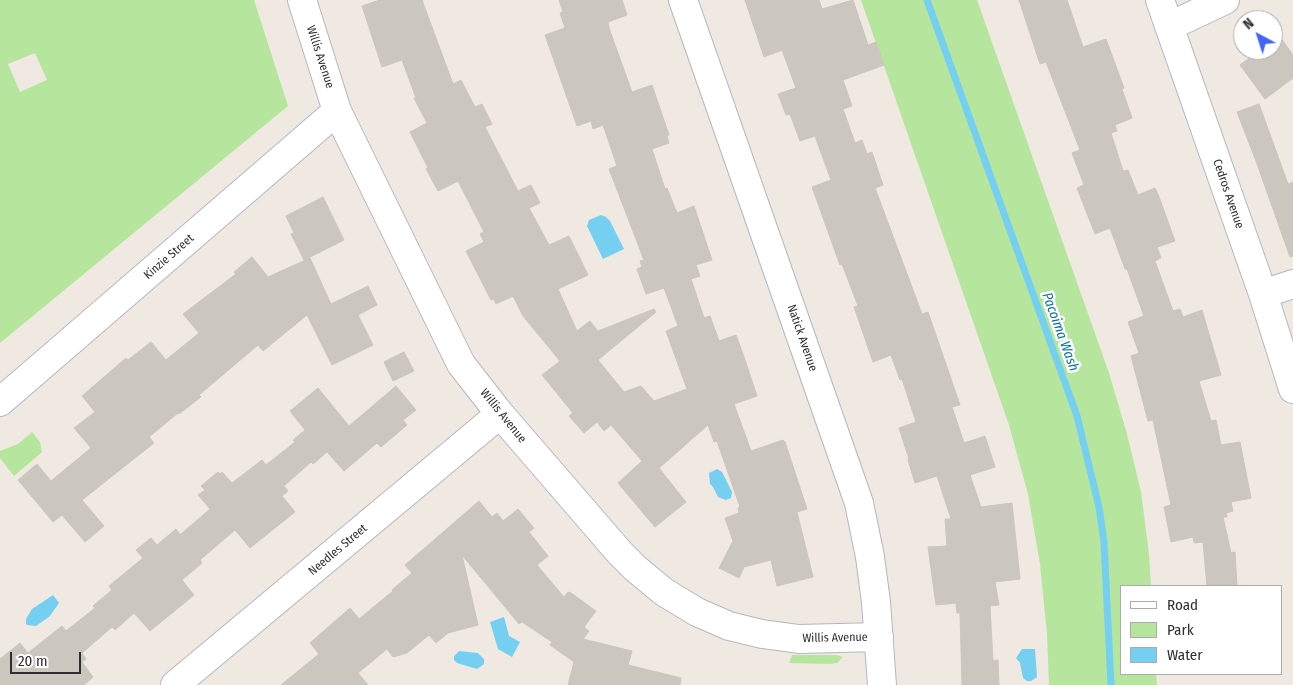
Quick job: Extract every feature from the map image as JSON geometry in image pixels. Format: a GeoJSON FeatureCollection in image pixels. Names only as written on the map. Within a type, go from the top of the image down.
{"type":"FeatureCollection","features":[{"type":"Feature","properties":{"kind":"street","name":"Willis Avenue"},"geometry":{"type":"LineString","coordinates":[[302,0],[337,111],[461,364],[500,414],[620,553],[650,581],[681,603],[729,626],[781,637],[821,639],[879,637]]}},
{"type":"Feature","properties":{"kind":"street","name":"Natick Avenue"},"geometry":{"type":"LineString","coordinates":[[683,0],[853,483],[864,524],[870,557],[882,685]]}},
{"type":"Feature","properties":{"kind":"street","name":"Cedros Avenue"},"geometry":{"type":"LineString","coordinates":[[1160,0],[1263,294],[1293,389]]}},
{"type":"Feature","properties":{"kind":"street"},"geometry":{"type":"LineString","coordinates":[[1170,26],[1226,0]]}},
{"type":"Feature","properties":{"kind":"street","name":"Kinzie Street"},"geometry":{"type":"LineString","coordinates":[[0,402],[337,111]]}},
{"type":"Feature","properties":{"kind":"street"},"geometry":{"type":"LineString","coordinates":[[1263,294],[1293,284]]}},
{"type":"Feature","properties":{"kind":"street","name":"Needles Street"},"geometry":{"type":"LineString","coordinates":[[175,685],[500,414]]}},
{"type":"Feature","properties":{"kind":"green space"},"geometry":{"type":"Polygon","coordinates":[[[0,0],[254,0],[288,106],[0,343],[0,0]],[[35,53],[8,64],[20,92],[47,80],[35,53]]]}},
{"type":"Feature","properties":{"kind":"green space"},"geometry":{"type":"Polygon","coordinates":[[[861,0],[977,0],[1109,373],[1127,434],[1141,492],[1151,585],[1120,585],[1120,675],[1156,675],[1157,685],[1049,685],[1047,634],[1040,564],[1028,494],[1009,425],[861,0]]]}},
{"type":"Feature","properties":{"kind":"green space"},"geometry":{"type":"Polygon","coordinates":[[[32,432],[40,442],[42,452],[14,476],[0,458],[0,451],[18,444],[32,432]]]}},
{"type":"Feature","properties":{"kind":"green space"},"geometry":{"type":"Polygon","coordinates":[[[792,655],[836,655],[843,657],[837,663],[830,664],[789,663],[792,655]]]}},
{"type":"Feature","properties":{"kind":"water"},"geometry":{"type":"Polygon","coordinates":[[[601,215],[610,221],[624,249],[603,259],[587,226],[589,220],[601,215]]]}},
{"type":"Feature","properties":{"kind":"water"},"geometry":{"type":"Polygon","coordinates":[[[717,469],[722,472],[732,492],[731,498],[726,500],[718,497],[710,484],[709,473],[717,469]]]}},
{"type":"Feature","properties":{"kind":"water"},"geometry":{"type":"Polygon","coordinates":[[[53,595],[59,603],[50,616],[36,626],[26,624],[26,619],[32,609],[53,595]]]}},
{"type":"Feature","properties":{"kind":"water"},"geometry":{"type":"Polygon","coordinates":[[[504,617],[509,636],[520,642],[512,657],[498,649],[490,622],[504,617]]]}},
{"type":"Feature","properties":{"kind":"water"},"geometry":{"type":"Polygon","coordinates":[[[1022,649],[1035,649],[1037,677],[1031,681],[1023,678],[1020,663],[1016,658],[1022,649]]]}},
{"type":"Feature","properties":{"kind":"water"},"geometry":{"type":"Polygon","coordinates":[[[459,651],[478,653],[484,659],[484,664],[477,669],[457,663],[454,660],[454,656],[459,651]]]}},
{"type":"Feature","properties":{"kind":"building"},"geometry":{"type":"Polygon","coordinates":[[[380,0],[422,0],[453,84],[461,80],[475,107],[482,104],[492,124],[485,127],[518,191],[531,185],[540,203],[529,208],[549,245],[569,236],[588,275],[558,289],[577,331],[590,321],[598,331],[654,309],[656,312],[598,360],[624,392],[641,386],[654,401],[687,389],[666,331],[678,326],[664,288],[646,294],[637,269],[642,267],[640,261],[644,260],[609,169],[617,166],[603,125],[593,129],[591,121],[577,126],[545,35],[565,28],[560,13],[563,12],[559,0],[622,0],[627,15],[608,22],[610,31],[632,92],[652,85],[669,135],[667,136],[669,143],[652,149],[665,189],[667,188],[677,213],[694,206],[712,260],[696,265],[700,276],[691,279],[704,318],[710,316],[719,341],[736,335],[744,357],[757,396],[734,404],[751,451],[783,440],[785,442],[807,509],[797,512],[813,577],[777,586],[771,560],[744,567],[739,578],[719,568],[733,541],[725,518],[739,513],[738,508],[740,507],[717,441],[714,442],[708,425],[659,468],[686,502],[655,527],[618,483],[642,461],[611,425],[604,431],[597,422],[584,433],[569,416],[573,413],[542,375],[560,361],[523,316],[513,296],[496,304],[494,299],[491,300],[466,251],[484,242],[480,234],[484,232],[458,181],[438,191],[426,169],[428,168],[410,132],[427,123],[414,98],[416,98],[402,60],[382,67],[362,6],[380,0]]]}},
{"type":"Feature","properties":{"kind":"building"},"geometry":{"type":"Polygon","coordinates":[[[745,0],[819,0],[822,9],[853,0],[868,45],[876,42],[884,65],[843,80],[852,106],[843,109],[855,143],[862,140],[867,154],[872,152],[883,185],[875,188],[922,314],[928,312],[960,405],[952,407],[964,443],[985,436],[995,467],[970,475],[981,507],[1012,503],[1020,579],[995,582],[999,605],[990,606],[993,661],[998,660],[999,685],[962,685],[960,613],[957,613],[956,603],[936,605],[928,547],[947,546],[945,519],[951,519],[937,476],[915,483],[899,428],[916,422],[902,379],[900,380],[891,355],[873,362],[854,307],[858,306],[842,264],[840,265],[812,187],[831,180],[815,136],[800,141],[790,114],[786,115],[778,94],[796,88],[782,50],[764,57],[745,0]]]}},
{"type":"Feature","properties":{"kind":"building"},"geometry":{"type":"Polygon","coordinates":[[[1019,0],[1067,0],[1083,47],[1106,39],[1124,88],[1122,89],[1132,118],[1115,125],[1117,131],[1111,133],[1123,171],[1128,170],[1138,195],[1155,188],[1158,194],[1175,241],[1157,247],[1161,258],[1155,261],[1173,311],[1180,309],[1183,317],[1202,310],[1221,375],[1199,381],[1211,421],[1216,420],[1221,445],[1240,442],[1251,498],[1231,502],[1233,511],[1226,513],[1227,517],[1223,517],[1231,553],[1235,552],[1237,585],[1207,585],[1203,542],[1194,543],[1193,537],[1171,542],[1164,507],[1171,505],[1153,420],[1148,421],[1131,356],[1139,353],[1128,322],[1144,316],[1110,228],[1095,234],[1077,188],[1084,185],[1072,153],[1080,150],[1046,62],[1040,64],[1019,0]]]}},
{"type":"Feature","properties":{"kind":"building"},"geometry":{"type":"Polygon","coordinates":[[[1283,41],[1293,55],[1293,78],[1265,99],[1240,65],[1247,60],[1283,60],[1283,41]]]}},
{"type":"Feature","properties":{"kind":"building"},"geometry":{"type":"Polygon","coordinates":[[[1259,104],[1288,184],[1293,182],[1293,256],[1290,257],[1237,112],[1259,104]]]}},
{"type":"Feature","properties":{"kind":"building"},"geometry":{"type":"Polygon","coordinates":[[[323,197],[344,240],[304,260],[291,234],[294,233],[286,216],[323,197]]]}},
{"type":"Feature","properties":{"kind":"building"},"geometry":{"type":"Polygon","coordinates":[[[252,257],[268,277],[310,258],[331,304],[368,286],[377,305],[358,315],[373,345],[332,365],[307,315],[263,351],[258,345],[199,395],[201,397],[149,437],[154,443],[82,500],[104,526],[85,542],[62,515],[53,522],[18,480],[37,464],[51,481],[91,448],[74,428],[95,412],[82,396],[126,358],[128,360],[151,342],[166,360],[199,333],[183,314],[236,274],[234,272],[252,257]]]}},
{"type":"Feature","properties":{"kind":"building"},"geometry":{"type":"Polygon","coordinates":[[[404,352],[414,371],[393,381],[384,362],[404,352]]]}},
{"type":"Feature","properties":{"kind":"building"},"geometry":{"type":"Polygon","coordinates":[[[396,386],[416,410],[403,420],[407,425],[381,447],[377,443],[344,471],[327,452],[313,464],[311,462],[284,486],[288,491],[282,496],[295,512],[250,548],[235,530],[200,560],[202,563],[182,580],[194,595],[150,631],[134,613],[115,630],[112,627],[82,653],[86,659],[82,662],[93,677],[84,685],[0,685],[0,659],[20,643],[28,653],[62,626],[66,631],[95,608],[93,606],[112,590],[109,586],[143,558],[136,550],[151,538],[157,545],[176,529],[180,535],[210,509],[198,495],[205,490],[201,486],[218,472],[220,474],[222,472],[232,483],[262,460],[266,465],[295,442],[293,440],[305,430],[290,411],[318,388],[349,426],[396,386]]]}},
{"type":"Feature","properties":{"kind":"building"},"geometry":{"type":"Polygon","coordinates":[[[479,501],[492,517],[497,513],[503,521],[518,509],[534,528],[529,532],[548,556],[537,565],[564,597],[568,592],[571,593],[596,611],[584,627],[589,631],[583,639],[632,651],[628,665],[681,678],[680,685],[568,685],[574,662],[550,645],[552,642],[522,622],[519,624],[462,555],[478,625],[448,633],[436,643],[429,635],[407,653],[393,657],[387,649],[358,673],[368,685],[281,685],[319,654],[310,643],[350,608],[359,619],[393,591],[412,573],[405,565],[479,501]]]}},
{"type":"Feature","properties":{"kind":"waterway","name":"Pacoima Wash"},"geometry":{"type":"LineString","coordinates":[[927,0],[1077,416],[1099,507],[1104,542],[1111,685]]}}]}
